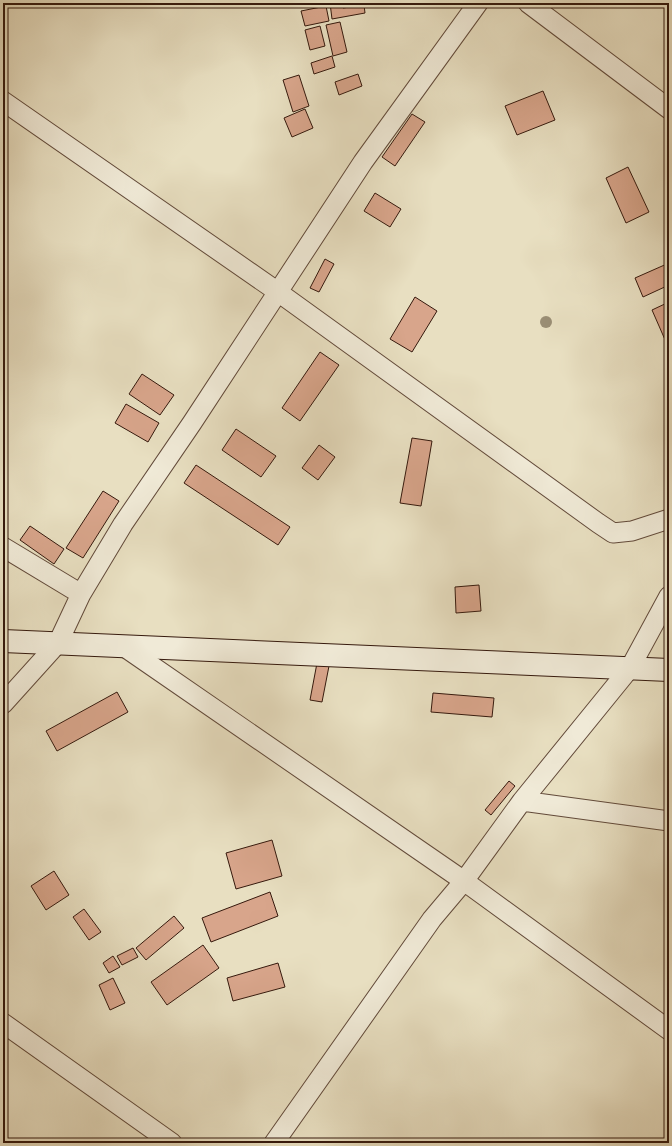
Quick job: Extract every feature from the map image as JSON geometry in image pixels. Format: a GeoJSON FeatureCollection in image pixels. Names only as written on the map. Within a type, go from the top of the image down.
{"type":"FeatureCollection","features":[{"type":"Feature","properties":{"kind":"main road"},"geometry":{"type":"LineString","coordinates":[[3,641],[669,670]]}},
{"type":"Feature","properties":{"kind":"street"},"geometry":{"type":"LineString","coordinates":[[3,704],[58,644],[81,594],[123,524],[192,423],[363,162],[478,3]]}},
{"type":"Feature","properties":{"kind":"street"},"geometry":{"type":"LineString","coordinates":[[528,3],[669,108]]}},
{"type":"Feature","properties":{"kind":"street"},"geometry":{"type":"LineString","coordinates":[[3,101],[278,292],[608,530],[614,533],[632,531],[669,520]]}},
{"type":"Feature","properties":{"kind":"street"},"geometry":{"type":"LineString","coordinates":[[3,547],[81,594]]}},
{"type":"Feature","properties":{"kind":"street"},"geometry":{"type":"LineString","coordinates":[[274,1143],[432,919],[464,881],[522,801],[630,668],[669,596]]}},
{"type":"Feature","properties":{"kind":"street"},"geometry":{"type":"LineString","coordinates":[[123,646],[464,881],[669,1030]]}},
{"type":"Feature","properties":{"kind":"street"},"geometry":{"type":"LineString","coordinates":[[522,801],[669,821]]}},
{"type":"Feature","properties":{"kind":"street"},"geometry":{"type":"LineString","coordinates":[[3,1023],[172,1143]]}},
{"type":"Feature","properties":{"kind":"building"},"geometry":{"type":"Polygon","coordinates":[[[330,3],[342,3],[343,8],[364,5],[365,13],[332,19],[330,3]]]}},
{"type":"Feature","properties":{"kind":"building"},"geometry":{"type":"Polygon","coordinates":[[[326,6],[329,21],[305,26],[301,11],[326,6]]]}},
{"type":"Feature","properties":{"kind":"building"},"geometry":{"type":"Polygon","coordinates":[[[340,22],[347,52],[333,56],[326,25],[340,22]]]}},
{"type":"Feature","properties":{"kind":"building"},"geometry":{"type":"Polygon","coordinates":[[[320,26],[325,46],[310,50],[305,30],[320,26]]]}},
{"type":"Feature","properties":{"kind":"building"},"geometry":{"type":"Polygon","coordinates":[[[332,56],[335,67],[314,74],[311,63],[332,56]]]}},
{"type":"Feature","properties":{"kind":"building"},"geometry":{"type":"Polygon","coordinates":[[[358,74],[362,86],[339,95],[335,82],[358,74]]]}},
{"type":"Feature","properties":{"kind":"building"},"geometry":{"type":"Polygon","coordinates":[[[299,75],[309,106],[293,112],[283,80],[299,75]]]}},
{"type":"Feature","properties":{"kind":"building"},"geometry":{"type":"Polygon","coordinates":[[[543,91],[555,120],[517,135],[505,106],[543,91]]]}},
{"type":"Feature","properties":{"kind":"building"},"geometry":{"type":"Polygon","coordinates":[[[305,109],[313,128],[292,137],[284,118],[305,109]]]}},
{"type":"Feature","properties":{"kind":"building"},"geometry":{"type":"Polygon","coordinates":[[[412,114],[425,122],[395,166],[382,157],[412,114]]]}},
{"type":"Feature","properties":{"kind":"building"},"geometry":{"type":"Polygon","coordinates":[[[628,167],[649,212],[626,223],[606,178],[628,167]]]}},
{"type":"Feature","properties":{"kind":"building"},"geometry":{"type":"Polygon","coordinates":[[[375,193],[401,209],[390,227],[364,211],[375,193]]]}},
{"type":"Feature","properties":{"kind":"building"},"geometry":{"type":"Polygon","coordinates":[[[325,259],[334,264],[319,292],[310,288],[325,259]]]}},
{"type":"Feature","properties":{"kind":"building"},"geometry":{"type":"Polygon","coordinates":[[[669,263],[669,285],[643,297],[635,278],[669,263]]]}},
{"type":"Feature","properties":{"kind":"building"},"geometry":{"type":"Polygon","coordinates":[[[415,297],[437,311],[412,352],[390,339],[415,297]]]}},
{"type":"Feature","properties":{"kind":"building"},"geometry":{"type":"Polygon","coordinates":[[[669,302],[669,341],[666,342],[652,310],[669,302]]]}},
{"type":"Feature","properties":{"kind":"building"},"geometry":{"type":"Polygon","coordinates":[[[320,352],[339,365],[300,421],[282,408],[320,352]]]}},
{"type":"Feature","properties":{"kind":"building"},"geometry":{"type":"Polygon","coordinates":[[[142,374],[174,395],[160,415],[129,394],[142,374]]]}},
{"type":"Feature","properties":{"kind":"building"},"geometry":{"type":"Polygon","coordinates":[[[126,404],[159,423],[148,442],[115,423],[126,404]]]}},
{"type":"Feature","properties":{"kind":"building"},"geometry":{"type":"Polygon","coordinates":[[[236,429],[276,456],[261,477],[222,450],[236,429]]]}},
{"type":"Feature","properties":{"kind":"building"},"geometry":{"type":"Polygon","coordinates":[[[412,438],[432,441],[421,506],[400,503],[412,438]]]}},
{"type":"Feature","properties":{"kind":"building"},"geometry":{"type":"Polygon","coordinates":[[[319,445],[335,457],[318,480],[302,468],[319,445]]]}},
{"type":"Feature","properties":{"kind":"building"},"geometry":{"type":"Polygon","coordinates":[[[196,465],[290,527],[278,545],[184,483],[196,465]]]}},
{"type":"Feature","properties":{"kind":"building"},"geometry":{"type":"Polygon","coordinates":[[[103,491],[119,501],[83,558],[66,548],[103,491]]]}},
{"type":"Feature","properties":{"kind":"building"},"geometry":{"type":"Polygon","coordinates":[[[30,526],[64,549],[54,564],[20,540],[30,526]]]}},
{"type":"Feature","properties":{"kind":"building"},"geometry":{"type":"Polygon","coordinates":[[[479,585],[481,611],[456,613],[455,587],[479,585]]]}},
{"type":"Feature","properties":{"kind":"building"},"geometry":{"type":"Polygon","coordinates":[[[317,663],[329,666],[322,702],[310,700],[317,663]]]}},
{"type":"Feature","properties":{"kind":"building"},"geometry":{"type":"Polygon","coordinates":[[[117,692],[128,712],[57,751],[46,731],[117,692]]]}},
{"type":"Feature","properties":{"kind":"building"},"geometry":{"type":"Polygon","coordinates":[[[433,693],[494,698],[492,717],[431,712],[433,693]]]}},
{"type":"Feature","properties":{"kind":"building"},"geometry":{"type":"Polygon","coordinates":[[[509,781],[515,786],[491,815],[485,810],[509,781]]]}},
{"type":"Feature","properties":{"kind":"building"},"geometry":{"type":"Polygon","coordinates":[[[272,840],[282,876],[236,889],[226,853],[272,840]]]}},
{"type":"Feature","properties":{"kind":"building"},"geometry":{"type":"Polygon","coordinates":[[[54,871],[69,895],[46,910],[31,886],[54,871]]]}},
{"type":"Feature","properties":{"kind":"building"},"geometry":{"type":"Polygon","coordinates":[[[270,892],[278,916],[211,942],[202,918],[270,892]]]}},
{"type":"Feature","properties":{"kind":"building"},"geometry":{"type":"Polygon","coordinates":[[[84,909],[101,932],[89,940],[73,917],[84,909]]]}},
{"type":"Feature","properties":{"kind":"building"},"geometry":{"type":"Polygon","coordinates":[[[174,916],[184,928],[146,960],[136,948],[174,916]]]}},
{"type":"Feature","properties":{"kind":"building"},"geometry":{"type":"Polygon","coordinates":[[[203,945],[219,968],[167,1005],[151,982],[203,945]]]}},
{"type":"Feature","properties":{"kind":"building"},"geometry":{"type":"Polygon","coordinates":[[[133,948],[138,957],[122,965],[117,956],[133,948]]]}},
{"type":"Feature","properties":{"kind":"building"},"geometry":{"type":"Polygon","coordinates":[[[113,956],[120,967],[109,973],[103,963],[113,956]]]}},
{"type":"Feature","properties":{"kind":"building"},"geometry":{"type":"Polygon","coordinates":[[[278,963],[285,987],[233,1001],[227,978],[278,963]]]}},
{"type":"Feature","properties":{"kind":"building"},"geometry":{"type":"Polygon","coordinates":[[[113,978],[125,1003],[110,1010],[99,985],[113,978]]]}}]}
